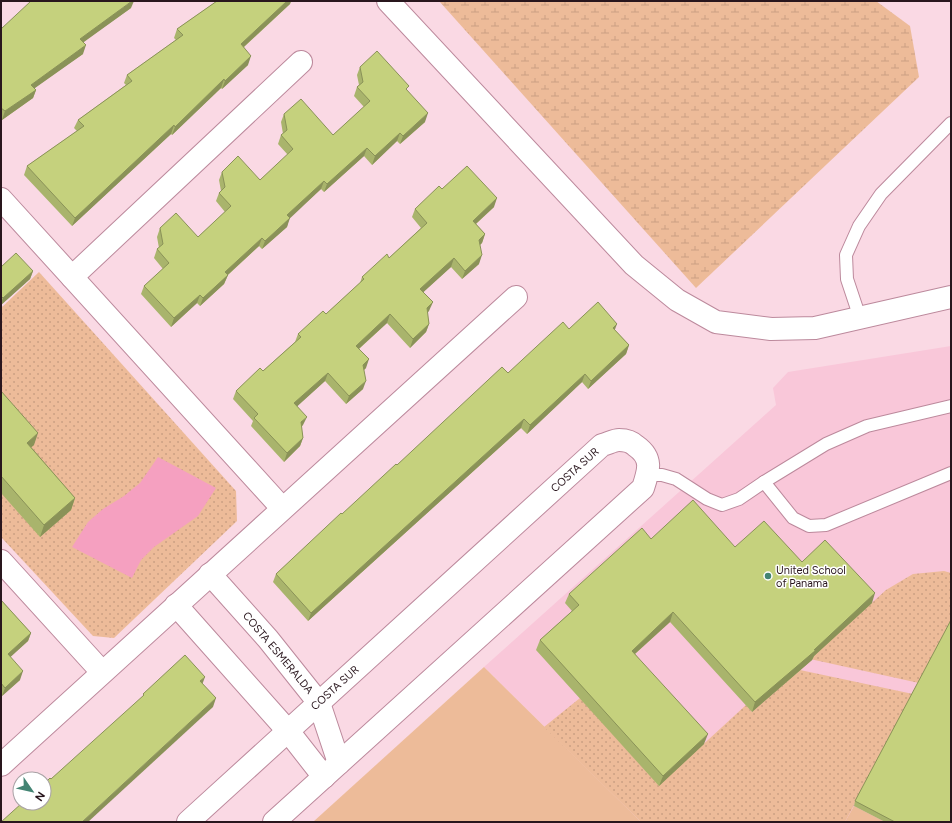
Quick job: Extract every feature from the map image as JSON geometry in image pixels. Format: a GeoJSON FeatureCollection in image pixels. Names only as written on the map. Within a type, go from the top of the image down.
{"type":"FeatureCollection","features":[{"type":"Feature","properties":{"kind":"street"},"geometry":{"type":"LineString","coordinates":[[388,1],[634,265],[677,300],[716,322],[771,329],[814,328],[951,297]]}},
{"type":"Feature","properties":{"kind":"street"},"geometry":{"type":"LineString","coordinates":[[72,277],[301,62]]}},
{"type":"Feature","properties":{"kind":"street"},"geometry":{"type":"LineString","coordinates":[[1,199],[282,508]]}},
{"type":"Feature","properties":{"kind":"street"},"geometry":{"type":"LineString","coordinates":[[1,765],[282,508],[516,297]]}},
{"type":"Feature","properties":{"kind":"street","name":"COSTA SUR"},"geometry":{"type":"LineString","coordinates":[[188,822],[602,446],[618,440],[631,442],[644,452],[649,464],[648,475]]}},
{"type":"Feature","properties":{"kind":"street"},"geometry":{"type":"LineString","coordinates":[[274,822],[643,488],[648,475]]}},
{"type":"Feature","properties":{"kind":"street"},"geometry":{"type":"LineString","coordinates":[[1,561],[102,672]]}},
{"type":"Feature","properties":{"kind":"street","name":"COSTA ESMERALDA"},"geometry":{"type":"LineString","coordinates":[[210,574],[268,639],[319,703],[331,770]]}},
{"type":"Feature","properties":{"kind":"street"},"geometry":{"type":"LineString","coordinates":[[176,605],[288,731],[331,770]]}},
{"type":"Feature","properties":{"kind":"lane"},"geometry":{"type":"LineString","coordinates":[[860,318],[847,279],[846,255],[858,226],[881,194],[951,123]]}},
{"type":"Feature","properties":{"kind":"lane"},"geometry":{"type":"LineString","coordinates":[[648,475],[662,475],[676,478],[707,498],[722,505],[739,499],[826,444],[867,426],[951,406]]}},
{"type":"Feature","properties":{"kind":"lane"},"geometry":{"type":"LineString","coordinates":[[764,482],[793,518],[809,526],[826,525],[951,473]]}},
{"type":"Feature","properties":{"kind":"shaded area","name":"United School of Panama"},"geometry":{"type":"Polygon","coordinates":[[[951,346],[951,822],[641,822],[484,667],[776,405],[773,388],[788,372],[951,346]]]}},
{"type":"Feature","properties":{"kind":"shaded area"},"geometry":{"type":"Polygon","coordinates":[[[158,457],[216,488],[198,516],[154,547],[141,560],[132,578],[72,547],[88,522],[103,509],[124,496],[140,483],[158,457]]]}},
{"type":"Feature","properties":{"kind":"green space"},"geometry":{"type":"Polygon","coordinates":[[[439,1],[876,1],[910,26],[919,77],[696,288],[439,1]]]}},
{"type":"Feature","properties":{"kind":"green space"},"geometry":{"type":"Polygon","coordinates":[[[39,272],[236,491],[237,521],[114,638],[93,636],[1,537],[1,308],[39,272]]]}},
{"type":"Feature","properties":{"kind":"green space"},"geometry":{"type":"Polygon","coordinates":[[[944,571],[951,573],[951,621],[919,683],[810,659],[886,590],[913,574],[944,571]]]}},
{"type":"Feature","properties":{"kind":"green space"},"geometry":{"type":"Polygon","coordinates":[[[484,667],[641,822],[313,822],[484,667]]]}},
{"type":"Feature","properties":{"kind":"green space"},"geometry":{"type":"Polygon","coordinates":[[[800,670],[913,694],[845,822],[641,822],[544,727],[580,698],[659,785],[746,705],[752,712],[800,670]]]}},
{"type":"Feature","properties":{"kind":"green space"},"geometry":{"type":"Polygon","coordinates":[[[854,806],[885,822],[845,822],[854,806]]]}},
{"type":"Feature","properties":{"kind":"building"},"geometry":{"type":"Polygon","coordinates":[[[31,1],[132,1],[80,39],[86,45],[31,85],[36,90],[5,111],[1,108],[1,29],[31,1]]]}},
{"type":"Feature","properties":{"kind":"building"},"geometry":{"type":"Polygon","coordinates":[[[217,1],[287,1],[241,44],[251,56],[225,81],[224,79],[175,127],[174,125],[75,218],[27,166],[84,126],[78,120],[132,81],[127,75],[183,35],[177,29],[217,1]]]}},
{"type":"Feature","properties":{"kind":"building"},"geometry":{"type":"Polygon","coordinates":[[[377,51],[409,86],[406,89],[428,113],[403,136],[400,133],[375,156],[367,148],[327,184],[324,181],[287,215],[290,218],[265,241],[262,238],[225,272],[228,275],[203,298],[200,295],[174,318],[144,286],[169,263],[157,249],[163,244],[160,228],[176,213],[198,237],[231,206],[219,193],[225,187],[222,172],[238,156],[260,180],[293,149],[281,135],[287,130],[284,114],[301,99],[333,135],[370,101],[357,87],[363,82],[360,67],[377,51]]]}},
{"type":"Feature","properties":{"kind":"building"},"geometry":{"type":"Polygon","coordinates":[[[467,166],[497,198],[473,221],[485,234],[479,240],[482,255],[465,271],[454,258],[420,289],[433,302],[427,308],[429,324],[413,339],[390,314],[356,346],[369,359],[363,365],[366,381],[349,396],[328,373],[294,403],[307,417],[301,422],[303,438],[287,453],[254,418],[258,414],[236,391],[260,368],[263,371],[301,337],[298,334],[323,311],[326,314],[364,279],[362,277],[387,254],[389,258],[427,223],[415,209],[439,186],[442,189],[467,166]]]}},
{"type":"Feature","properties":{"kind":"building"},"geometry":{"type":"Polygon","coordinates":[[[16,253],[33,271],[3,298],[1,296],[1,267],[16,253]]]}},
{"type":"Feature","properties":{"kind":"building"},"geometry":{"type":"Polygon","coordinates":[[[598,302],[617,324],[613,328],[629,345],[591,381],[585,374],[530,425],[524,419],[311,613],[276,574],[341,513],[342,514],[396,464],[397,465],[502,367],[508,373],[563,322],[569,329],[598,302]]]}},
{"type":"Feature","properties":{"kind":"building"},"geometry":{"type":"Polygon","coordinates":[[[1,391],[38,433],[27,443],[75,498],[44,525],[1,476],[1,391]]]}},
{"type":"Feature","properties":{"kind":"building"},"geometry":{"type":"Polygon","coordinates":[[[693,500],[735,547],[764,521],[802,562],[825,540],[875,593],[814,650],[816,650],[755,702],[673,612],[632,651],[708,734],[663,776],[540,640],[579,605],[569,594],[642,528],[651,539],[693,500]]]}},
{"type":"Feature","properties":{"kind":"building"},"geometry":{"type":"Polygon","coordinates":[[[1,600],[31,633],[8,654],[23,671],[5,688],[1,683],[1,600]]]}},
{"type":"Feature","properties":{"kind":"building"},"geometry":{"type":"Polygon","coordinates":[[[951,620],[951,821],[895,822],[855,801],[951,620]]]}},
{"type":"Feature","properties":{"kind":"building"},"geometry":{"type":"Polygon","coordinates":[[[185,655],[205,677],[200,681],[216,698],[82,822],[1,822],[13,811],[52,811],[52,778],[144,695],[143,694],[185,655]]]}},
{"type":"Feature","properties":{"kind":"place","name":"United School of Panama"},"geometry":{"type":"Point","coordinates":[768,576]}}]}
